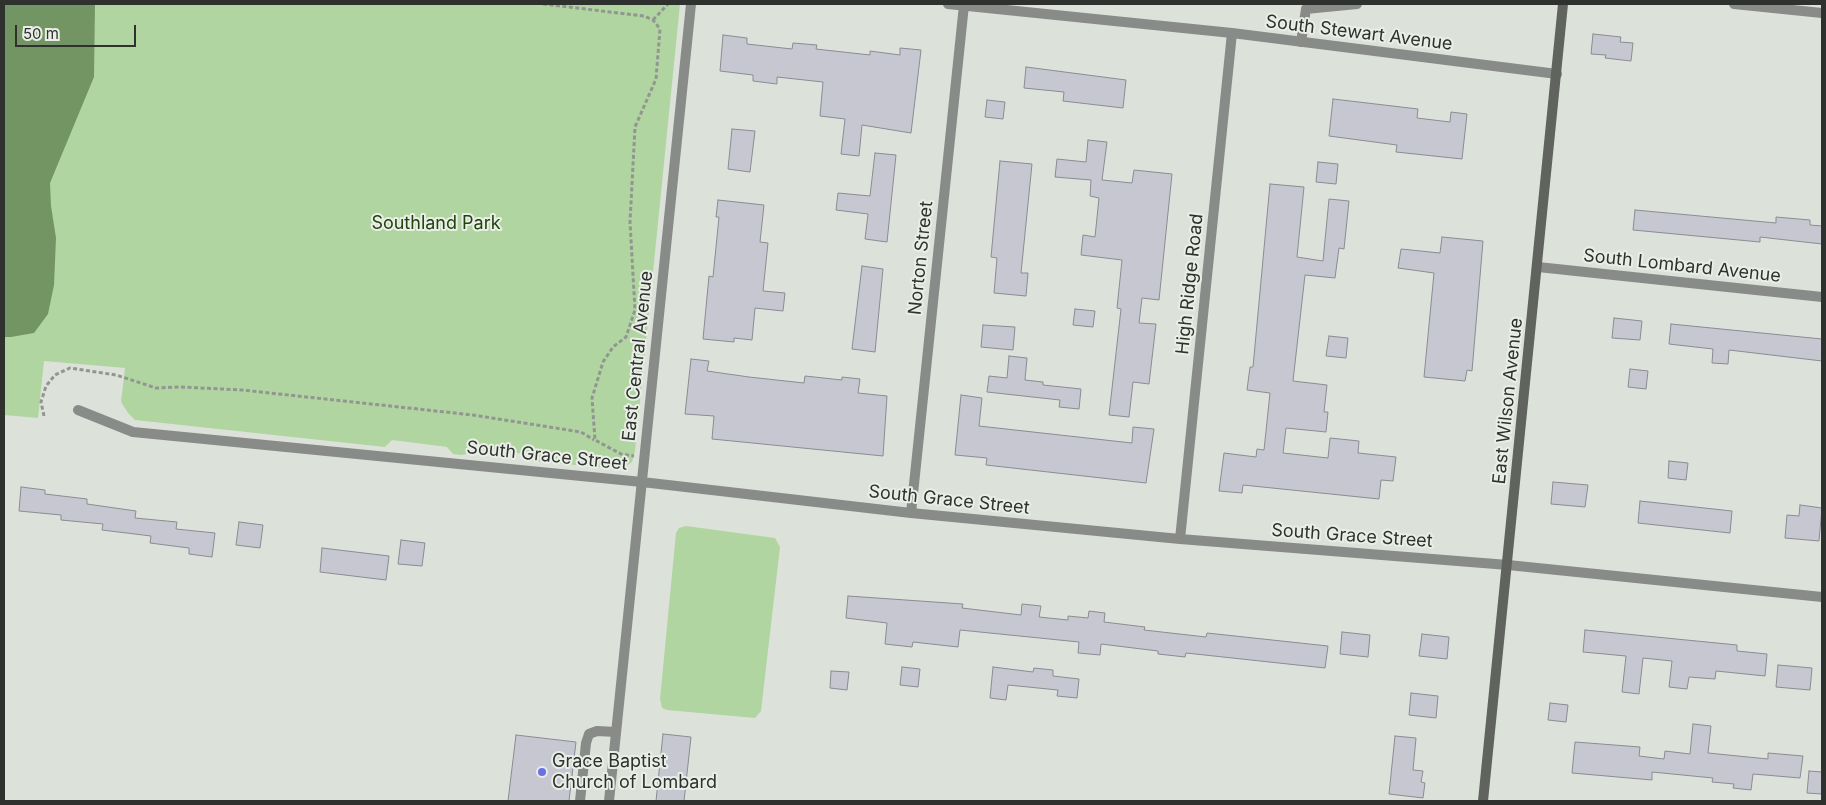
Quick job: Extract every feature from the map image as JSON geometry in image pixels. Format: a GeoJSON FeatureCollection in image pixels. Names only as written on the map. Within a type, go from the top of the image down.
{"type":"FeatureCollection","features":[{"type":"Feature","properties":{"kind":"street","name":"East Central Avenue"},"geometry":{"type":"LineString","coordinates":[[609,801],[691,4]]}},
{"type":"Feature","properties":{"kind":"street","name":"South Stewart Avenue"},"geometry":{"type":"LineString","coordinates":[[948,4],[1232,32],[1557,74]]}},
{"type":"Feature","properties":{"kind":"street"},"geometry":{"type":"LineString","coordinates":[[1302,42],[1306,7],[1357,4]]}},
{"type":"Feature","properties":{"kind":"street","name":"East Wilson Avenue"},"geometry":{"type":"LineString","coordinates":[[1483,801],[1563,4]]}},
{"type":"Feature","properties":{"kind":"street"},"geometry":{"type":"LineString","coordinates":[[1734,4],[1822,13]]}},
{"type":"Feature","properties":{"kind":"street","name":"Norton Street"},"geometry":{"type":"LineString","coordinates":[[912,513],[964,5]]}},
{"type":"Feature","properties":{"kind":"street","name":"High Ridge Road"},"geometry":{"type":"LineString","coordinates":[[1180,539],[1232,32]]}},
{"type":"Feature","properties":{"kind":"street","name":"South Lombard Avenue"},"geometry":{"type":"LineString","coordinates":[[1538,267],[1822,297]]}},
{"type":"Feature","properties":{"kind":"street","name":"South Grace Street"},"geometry":{"type":"LineString","coordinates":[[78,410],[134,432],[642,482],[912,513],[1180,539],[1508,565],[1822,597]]}},
{"type":"Feature","properties":{"kind":"street"},"geometry":{"type":"LineString","coordinates":[[580,801],[586,743],[589,734],[597,731],[616,732]]}},
{"type":"Feature","properties":{"kind":"path"},"geometry":{"type":"LineString","coordinates":[[543,4],[644,16],[653,20],[660,29],[656,79],[635,126],[630,222],[636,292],[635,310],[626,337],[613,347],[603,362],[597,379],[592,398],[595,440]]}},
{"type":"Feature","properties":{"kind":"path"},"geometry":{"type":"LineString","coordinates":[[653,20],[668,4]]}},
{"type":"Feature","properties":{"kind":"path"},"geometry":{"type":"LineString","coordinates":[[44,416],[41,402],[46,386],[55,374],[70,368],[116,374],[156,388],[181,387],[242,390],[473,415],[581,432],[621,454],[644,458]]}},
{"type":"Feature","properties":{"kind":"green space","name":"Southland Park"},"geometry":{"type":"Polygon","coordinates":[[[4,4],[680,4],[635,451],[632,462],[621,469],[531,461],[526,454],[471,448],[467,454],[453,454],[447,447],[392,440],[385,447],[135,420],[121,402],[125,368],[44,361],[38,418],[4,415],[4,4]]]}},
{"type":"Feature","properties":{"kind":"green space"},"geometry":{"type":"Polygon","coordinates":[[[686,526],[775,538],[780,547],[761,711],[755,718],[662,708],[660,699],[676,533],[679,528],[686,526]]]}},
{"type":"Feature","properties":{"kind":"shaded area"},"geometry":{"type":"Polygon","coordinates":[[[4,4],[95,4],[94,77],[50,183],[51,206],[56,238],[54,285],[48,314],[34,333],[11,337],[4,337],[4,4]]]}},
{"type":"Feature","properties":{"kind":"building"},"geometry":{"type":"Polygon","coordinates":[[[1593,34],[1621,37],[1620,42],[1633,43],[1631,61],[1605,58],[1606,55],[1591,54],[1593,34]]]}},
{"type":"Feature","properties":{"kind":"building"},"geometry":{"type":"Polygon","coordinates":[[[723,35],[747,38],[747,44],[792,49],[793,43],[817,45],[816,49],[870,55],[870,51],[900,55],[900,48],[921,50],[911,133],[862,125],[859,156],[841,154],[845,119],[820,116],[823,82],[777,77],[777,84],[753,81],[753,75],[720,71],[723,35]]]}},
{"type":"Feature","properties":{"kind":"building"},"geometry":{"type":"Polygon","coordinates":[[[1026,67],[1126,80],[1123,108],[1063,101],[1064,92],[1024,88],[1026,67]]]}},
{"type":"Feature","properties":{"kind":"building"},"geometry":{"type":"Polygon","coordinates":[[[1333,99],[1418,109],[1417,118],[1450,122],[1451,112],[1467,114],[1462,159],[1396,152],[1397,145],[1329,136],[1333,99]]]}},
{"type":"Feature","properties":{"kind":"building"},"geometry":{"type":"Polygon","coordinates":[[[987,100],[1005,102],[1003,119],[985,117],[987,100]]]}},
{"type":"Feature","properties":{"kind":"building"},"geometry":{"type":"Polygon","coordinates":[[[732,129],[755,131],[750,172],[728,169],[732,129]]]}},
{"type":"Feature","properties":{"kind":"building"},"geometry":{"type":"Polygon","coordinates":[[[1088,140],[1107,142],[1102,180],[1132,183],[1134,170],[1172,174],[1159,300],[1142,298],[1139,323],[1156,324],[1149,384],[1133,382],[1129,417],[1109,415],[1121,309],[1117,308],[1122,260],[1081,255],[1083,235],[1095,237],[1099,198],[1090,196],[1091,180],[1055,177],[1057,159],[1086,162],[1088,140]]]}},
{"type":"Feature","properties":{"kind":"building"},"geometry":{"type":"Polygon","coordinates":[[[875,153],[896,155],[887,242],[865,239],[868,214],[836,210],[838,193],[870,196],[875,153]]]}},
{"type":"Feature","properties":{"kind":"building"},"geometry":{"type":"Polygon","coordinates":[[[1000,161],[1032,164],[1021,273],[1028,273],[1026,296],[994,293],[997,258],[991,257],[1000,161]]]}},
{"type":"Feature","properties":{"kind":"building"},"geometry":{"type":"Polygon","coordinates":[[[1318,162],[1338,164],[1336,184],[1316,182],[1318,162]]]}},
{"type":"Feature","properties":{"kind":"building"},"geometry":{"type":"Polygon","coordinates":[[[1270,184],[1304,187],[1297,257],[1323,261],[1329,199],[1349,201],[1344,249],[1339,248],[1335,278],[1305,275],[1293,381],[1327,385],[1324,412],[1328,412],[1326,432],[1286,428],[1283,453],[1328,458],[1330,438],[1359,441],[1358,453],[1396,457],[1393,481],[1381,480],[1379,499],[1243,485],[1242,493],[1219,491],[1224,453],[1256,457],[1257,449],[1264,450],[1270,393],[1247,390],[1250,367],[1253,367],[1270,184]]]}},
{"type":"Feature","properties":{"kind":"building"},"geometry":{"type":"Polygon","coordinates":[[[718,200],[764,205],[760,242],[768,243],[763,291],[785,293],[783,311],[755,308],[752,340],[734,338],[734,342],[703,339],[709,276],[713,277],[719,217],[716,217],[718,200]]]}},
{"type":"Feature","properties":{"kind":"building"},"geometry":{"type":"Polygon","coordinates":[[[1635,210],[1776,223],[1776,217],[1810,220],[1810,225],[1822,226],[1822,244],[1760,237],[1760,242],[1633,230],[1635,210]]]}},
{"type":"Feature","properties":{"kind":"building"},"geometry":{"type":"Polygon","coordinates":[[[1442,237],[1483,241],[1472,371],[1467,370],[1465,381],[1424,377],[1434,273],[1398,268],[1401,249],[1440,253],[1442,237]]]}},
{"type":"Feature","properties":{"kind":"building"},"geometry":{"type":"Polygon","coordinates":[[[862,266],[883,269],[875,352],[852,349],[862,266]]]}},
{"type":"Feature","properties":{"kind":"building"},"geometry":{"type":"Polygon","coordinates":[[[1075,309],[1095,311],[1093,327],[1073,325],[1075,309]]]}},
{"type":"Feature","properties":{"kind":"building"},"geometry":{"type":"Polygon","coordinates":[[[1614,318],[1642,321],[1640,340],[1612,338],[1614,318]]]}},
{"type":"Feature","properties":{"kind":"building"},"geometry":{"type":"Polygon","coordinates":[[[1671,324],[1822,339],[1822,361],[1729,350],[1728,364],[1712,363],[1713,349],[1669,344],[1671,324]]]}},
{"type":"Feature","properties":{"kind":"building"},"geometry":{"type":"Polygon","coordinates":[[[983,325],[1015,327],[1013,350],[981,347],[983,325]]]}},
{"type":"Feature","properties":{"kind":"building"},"geometry":{"type":"Polygon","coordinates":[[[1329,336],[1348,338],[1346,358],[1326,356],[1329,336]]]}},
{"type":"Feature","properties":{"kind":"building"},"geometry":{"type":"Polygon","coordinates":[[[1009,356],[1027,358],[1025,380],[1043,382],[1043,385],[1081,389],[1079,409],[1059,407],[1060,400],[987,392],[989,376],[1007,378],[1009,356]]]}},
{"type":"Feature","properties":{"kind":"building"},"geometry":{"type":"Polygon","coordinates":[[[691,359],[709,361],[707,371],[749,377],[804,383],[805,376],[842,380],[842,377],[860,379],[858,393],[887,396],[883,456],[712,439],[714,416],[685,414],[691,359]]]}},
{"type":"Feature","properties":{"kind":"building"},"geometry":{"type":"Polygon","coordinates":[[[1630,369],[1648,371],[1646,389],[1628,387],[1630,369]]]}},
{"type":"Feature","properties":{"kind":"building"},"geometry":{"type":"Polygon","coordinates":[[[961,395],[982,398],[979,426],[1132,443],[1133,427],[1154,429],[1146,483],[986,465],[987,458],[955,455],[961,395]]]}},
{"type":"Feature","properties":{"kind":"building"},"geometry":{"type":"Polygon","coordinates":[[[1669,461],[1688,463],[1686,480],[1668,478],[1669,461]]]}},
{"type":"Feature","properties":{"kind":"building"},"geometry":{"type":"Polygon","coordinates":[[[1553,482],[1588,485],[1585,507],[1551,504],[1553,482]]]}},
{"type":"Feature","properties":{"kind":"building"},"geometry":{"type":"Polygon","coordinates":[[[21,487],[45,490],[45,494],[87,499],[87,504],[136,511],[135,518],[177,522],[176,529],[215,533],[212,557],[189,554],[189,548],[150,543],[151,536],[102,530],[103,524],[61,520],[61,515],[19,511],[21,487]]]}},
{"type":"Feature","properties":{"kind":"building"},"geometry":{"type":"Polygon","coordinates":[[[1640,501],[1732,511],[1730,533],[1638,523],[1640,501]]]}},
{"type":"Feature","properties":{"kind":"building"},"geometry":{"type":"Polygon","coordinates":[[[1800,505],[1822,508],[1819,541],[1785,538],[1787,515],[1799,516],[1800,505]]]}},
{"type":"Feature","properties":{"kind":"building"},"geometry":{"type":"Polygon","coordinates":[[[239,522],[263,525],[260,548],[236,545],[239,522]]]}},
{"type":"Feature","properties":{"kind":"building"},"geometry":{"type":"Polygon","coordinates":[[[401,540],[425,543],[422,566],[398,564],[401,540]]]}},
{"type":"Feature","properties":{"kind":"building"},"geometry":{"type":"Polygon","coordinates":[[[322,548],[389,556],[386,580],[320,572],[322,548]]]}},
{"type":"Feature","properties":{"kind":"building"},"geometry":{"type":"Polygon","coordinates":[[[848,596],[963,604],[962,608],[1021,615],[1022,604],[1041,606],[1039,617],[1068,620],[1068,616],[1088,618],[1089,611],[1105,613],[1104,622],[1145,627],[1144,630],[1206,637],[1207,633],[1328,646],[1325,668],[1186,653],[1185,657],[1158,654],[1158,651],[1101,644],[1100,655],[1078,653],[1079,642],[960,630],[958,647],[913,642],[912,647],[885,644],[887,623],[846,618],[848,596]]]}},
{"type":"Feature","properties":{"kind":"building"},"geometry":{"type":"Polygon","coordinates":[[[1585,630],[1737,645],[1737,651],[1767,654],[1765,676],[1716,671],[1715,679],[1689,677],[1687,689],[1669,687],[1672,661],[1643,658],[1639,694],[1622,692],[1626,656],[1583,652],[1585,630]]]}},
{"type":"Feature","properties":{"kind":"building"},"geometry":{"type":"Polygon","coordinates":[[[1342,632],[1370,635],[1368,657],[1340,654],[1342,632]]]}},
{"type":"Feature","properties":{"kind":"building"},"geometry":{"type":"Polygon","coordinates":[[[1422,634],[1449,637],[1447,659],[1419,656],[1422,634]]]}},
{"type":"Feature","properties":{"kind":"building"},"geometry":{"type":"Polygon","coordinates":[[[1778,665],[1812,668],[1810,690],[1776,687],[1778,665]]]}},
{"type":"Feature","properties":{"kind":"building"},"geometry":{"type":"Polygon","coordinates":[[[902,667],[920,669],[918,687],[900,685],[902,667]]]}},
{"type":"Feature","properties":{"kind":"building"},"geometry":{"type":"Polygon","coordinates":[[[993,667],[1033,672],[1034,668],[1053,670],[1053,676],[1079,679],[1077,698],[1057,696],[1058,690],[1008,685],[1006,700],[990,698],[993,667]]]}},
{"type":"Feature","properties":{"kind":"building"},"geometry":{"type":"Polygon","coordinates":[[[831,671],[849,672],[847,690],[830,688],[831,671]]]}},
{"type":"Feature","properties":{"kind":"building"},"geometry":{"type":"Polygon","coordinates":[[[1411,693],[1438,696],[1436,718],[1409,715],[1411,693]]]}},
{"type":"Feature","properties":{"kind":"building"},"geometry":{"type":"Polygon","coordinates":[[[1550,703],[1568,705],[1566,722],[1548,720],[1550,703]]]}},
{"type":"Feature","properties":{"kind":"building"},"geometry":{"type":"Polygon","coordinates":[[[1693,724],[1711,726],[1708,753],[1768,759],[1768,753],[1803,756],[1800,778],[1753,774],[1751,790],[1733,788],[1734,784],[1712,782],[1713,778],[1652,772],[1652,780],[1572,773],[1575,742],[1640,747],[1639,756],[1664,759],[1665,751],[1690,754],[1693,724]]]}},
{"type":"Feature","properties":{"kind":"building"},"geometry":{"type":"Polygon","coordinates":[[[663,734],[691,737],[684,801],[656,801],[663,734]]]}},
{"type":"Feature","properties":{"kind":"building","name":"Grace Baptist Church of Lombard"},"geometry":{"type":"Polygon","coordinates":[[[516,735],[576,742],[569,801],[508,801],[516,735]]]}},
{"type":"Feature","properties":{"kind":"building"},"geometry":{"type":"Polygon","coordinates":[[[1395,736],[1416,738],[1413,770],[1423,771],[1421,782],[1425,783],[1423,798],[1389,794],[1395,736]]]}},
{"type":"Feature","properties":{"kind":"building"},"geometry":{"type":"Polygon","coordinates":[[[1809,771],[1822,772],[1822,794],[1807,793],[1809,771]]]}},
{"type":"Feature","properties":{"kind":"place","name":"Grace Baptist Church of Lombard"},"geometry":{"type":"Point","coordinates":[542,772]}}]}
